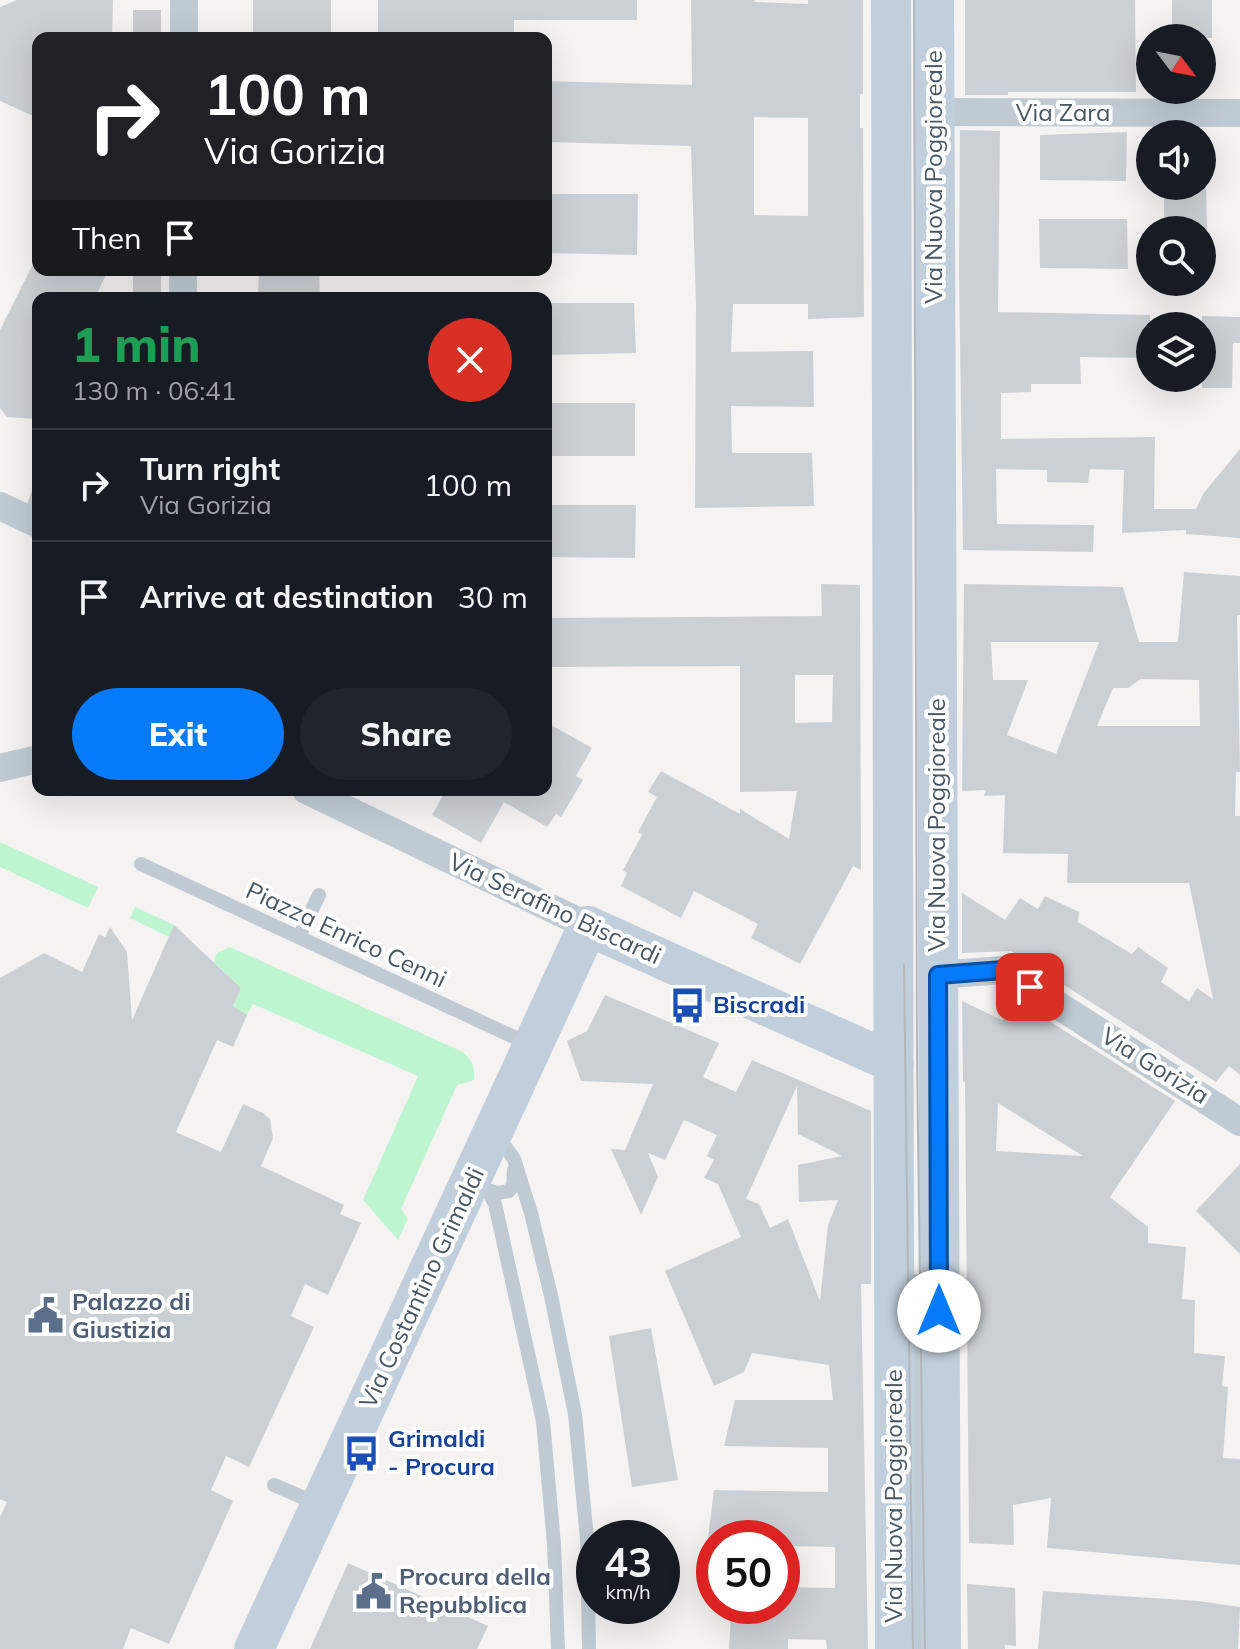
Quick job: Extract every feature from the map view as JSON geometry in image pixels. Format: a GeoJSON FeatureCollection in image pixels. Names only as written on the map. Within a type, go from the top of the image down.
{"type":"FeatureCollection","features":[{"type":"Feature","properties":{"kind":"main road","name":"Via Nuova Poggioreale"},"geometry":{"type":"LineString","coordinates":[[891,0],[895,1649]]}},
{"type":"Feature","properties":{"kind":"main road","name":"Via Nuova Poggioreale"},"geometry":{"type":"LineString","coordinates":[[934,0],[941,1649]]}},
{"type":"Feature","properties":{"kind":"main road","name":"Via Serafino Biscardi"},"geometry":{"type":"LineString","coordinates":[[588,926],[894,1063]]}},
{"type":"Feature","properties":{"kind":"main road","name":"Via Costantino Grimaldi"},"geometry":{"type":"LineString","coordinates":[[254,1649],[480,1185],[502,1150],[533,1046],[588,926]]}},
{"type":"Feature","properties":{"kind":"main road"},"geometry":{"type":"LineString","coordinates":[[894,1063],[938,1059]]}},
{"type":"Feature","properties":{"kind":"street"},"geometry":{"type":"LineString","coordinates":[[184,0],[184,32]]}},
{"type":"Feature","properties":{"kind":"street","name":"Via Zara"},"geometry":{"type":"LineString","coordinates":[[934,112],[1240,113]]}},
{"type":"Feature","properties":{"kind":"street"},"geometry":{"type":"LineString","coordinates":[[0,487],[32,510]]}},
{"type":"Feature","properties":{"kind":"street"},"geometry":{"type":"LineString","coordinates":[[0,506],[32,511]]}},
{"type":"Feature","properties":{"kind":"street","name":"Via Serafino Biscardi"},"geometry":{"type":"LineString","coordinates":[[318,796],[588,926]]}},
{"type":"Feature","properties":{"kind":"street","name":"Via Gorizia"},"geometry":{"type":"LineString","coordinates":[[938,975],[1003,970],[1240,1122]]}},
{"type":"Feature","properties":{"kind":"lane","name":"Piazza Enrico Cenni"},"geometry":{"type":"LineString","coordinates":[[141,864],[533,1046]]}},
{"type":"Feature","properties":{"kind":"lane"},"geometry":{"type":"LineString","coordinates":[[299,937],[319,895]]}},
{"type":"Feature","properties":{"kind":"lane"},"geometry":{"type":"LineString","coordinates":[[502,1150],[551,1296],[575,1414],[587,1539],[589,1649]]}},
{"type":"Feature","properties":{"kind":"lane"},"geometry":{"type":"LineString","coordinates":[[480,1185],[495,1204],[543,1421],[554,1544],[558,1649]]}},
{"type":"Feature","properties":{"kind":"lane"},"geometry":{"type":"LineString","coordinates":[[914,1273],[919,1649]]}},
{"type":"Feature","properties":{"kind":"lane"},"geometry":{"type":"LineString","coordinates":[[274,1485],[322,1505]]}},
{"type":"Feature","properties":{"kind":"green space"},"geometry":{"type":"Polygon","coordinates":[[[0,842],[98,887],[88,908],[0,867],[0,842]]]}},
{"type":"Feature","properties":{"kind":"green space"},"geometry":{"type":"Polygon","coordinates":[[[135,907],[174,925],[169,937],[130,918],[135,907]]]}},
{"type":"Feature","properties":{"kind":"green space"},"geometry":{"type":"Polygon","coordinates":[[[230,947],[463,1052],[471,1061],[474,1080],[457,1085],[401,1209],[408,1219],[398,1240],[363,1200],[418,1076],[253,1004],[247,1015],[233,1006],[241,988],[214,962],[217,953],[230,947]]]}},
{"type":"Feature","properties":{"kind":"building"},"geometry":{"type":"Polygon","coordinates":[[[17,0],[113,0],[112,32],[32,32],[32,115],[0,101],[0,7],[17,0]]]}},
{"type":"Feature","properties":{"kind":"building"},"geometry":{"type":"Polygon","coordinates":[[[253,0],[331,0],[331,32],[253,32],[253,0]]]}},
{"type":"Feature","properties":{"kind":"building"},"geometry":{"type":"Polygon","coordinates":[[[378,0],[637,0],[637,20],[514,20],[514,32],[378,32],[378,0]]]}},
{"type":"Feature","properties":{"kind":"building"},"geometry":{"type":"Polygon","coordinates":[[[691,0],[808,4],[808,0],[863,0],[860,128],[863,128],[864,317],[808,319],[808,304],[733,304],[731,352],[813,351],[814,407],[731,406],[732,453],[812,453],[814,506],[695,508],[696,304],[691,146],[552,142],[552,81],[692,85],[691,0]],[[754,117],[754,215],[808,216],[808,118],[754,117]]]}},
{"type":"Feature","properties":{"kind":"building"},"geometry":{"type":"Polygon","coordinates":[[[965,0],[1135,0],[1136,92],[965,95],[965,0]]]}},
{"type":"Feature","properties":{"kind":"building"},"geometry":{"type":"Polygon","coordinates":[[[1172,0],[1212,0],[1212,24],[1172,24],[1172,0]]]}},
{"type":"Feature","properties":{"kind":"building"},"geometry":{"type":"Polygon","coordinates":[[[960,130],[1000,131],[998,312],[1136,315],[1136,358],[1080,357],[1081,384],[1031,384],[1031,392],[1001,393],[1001,439],[1155,437],[1154,509],[1196,509],[1203,494],[1240,449],[1240,538],[1186,534],[1186,530],[1122,533],[1124,470],[1090,469],[1088,483],[1047,482],[1047,470],[996,469],[997,524],[1094,525],[1093,552],[963,550],[960,130]]]}},
{"type":"Feature","properties":{"kind":"building"},"geometry":{"type":"Polygon","coordinates":[[[1127,132],[1126,181],[1040,180],[1040,135],[1127,132]]]}},
{"type":"Feature","properties":{"kind":"building"},"geometry":{"type":"Polygon","coordinates":[[[552,194],[638,194],[637,255],[552,253],[552,194]]]}},
{"type":"Feature","properties":{"kind":"building"},"geometry":{"type":"Polygon","coordinates":[[[1164,200],[1206,200],[1207,216],[1164,216],[1164,200]]]}},
{"type":"Feature","properties":{"kind":"building"},"geometry":{"type":"Polygon","coordinates":[[[1039,219],[1127,219],[1128,269],[1040,268],[1039,219]]]}},
{"type":"Feature","properties":{"kind":"building"},"geometry":{"type":"Polygon","coordinates":[[[32,266],[32,276],[105,276],[98,292],[32,292],[32,419],[7,417],[0,408],[0,330],[32,266]]]}},
{"type":"Feature","properties":{"kind":"building"},"geometry":{"type":"Polygon","coordinates":[[[259,276],[319,276],[320,292],[258,292],[259,276]]]}},
{"type":"Feature","properties":{"kind":"building"},"geometry":{"type":"Polygon","coordinates":[[[552,303],[634,303],[636,353],[552,355],[552,303]]]}},
{"type":"Feature","properties":{"kind":"building"},"geometry":{"type":"Polygon","coordinates":[[[1216,316],[1240,317],[1240,343],[1233,343],[1232,388],[1216,388],[1216,316]]]}},
{"type":"Feature","properties":{"kind":"building"},"geometry":{"type":"Polygon","coordinates":[[[552,403],[635,403],[635,456],[552,456],[552,403]]]}},
{"type":"Feature","properties":{"kind":"building"},"geometry":{"type":"Polygon","coordinates":[[[552,505],[636,505],[635,558],[552,557],[552,505]]]}},
{"type":"Feature","properties":{"kind":"building"},"geometry":{"type":"Polygon","coordinates":[[[1184,572],[1240,576],[1240,615],[1237,615],[1240,772],[1236,772],[1235,816],[1240,816],[1240,1075],[1229,1066],[1216,1082],[1011,951],[962,953],[962,893],[1005,920],[1020,898],[1038,909],[1045,896],[1079,912],[1078,922],[1132,954],[1138,947],[1168,968],[1161,982],[1189,1001],[1197,988],[1213,999],[1189,883],[1067,883],[1068,854],[1003,853],[1005,795],[984,796],[986,790],[962,791],[964,584],[1123,587],[1139,642],[1178,642],[1184,572]],[[991,642],[993,680],[1028,680],[1007,735],[1056,754],[1099,642],[991,642]],[[1141,679],[1128,688],[1113,688],[1097,726],[1200,726],[1199,680],[1141,679]]]}},
{"type":"Feature","properties":{"kind":"building"},"geometry":{"type":"Polygon","coordinates":[[[821,584],[860,585],[861,870],[853,866],[800,964],[751,938],[758,924],[694,891],[681,918],[621,886],[627,873],[623,870],[642,835],[638,832],[657,797],[648,792],[661,771],[740,814],[740,809],[789,839],[797,791],[740,792],[740,666],[552,667],[552,618],[822,616],[821,584]],[[795,675],[795,723],[832,722],[833,675],[795,675]]]}},
{"type":"Feature","properties":{"kind":"building"},"geometry":{"type":"Polygon","coordinates":[[[552,725],[592,748],[576,776],[583,780],[561,817],[556,814],[547,827],[504,802],[481,843],[432,815],[443,796],[552,796],[552,725]]]}},
{"type":"Feature","properties":{"kind":"building"},"geometry":{"type":"Polygon","coordinates":[[[174,925],[241,988],[233,1006],[247,1015],[233,1047],[217,1040],[176,1132],[221,1152],[243,1104],[263,1113],[270,1119],[273,1138],[261,1166],[344,1205],[340,1214],[361,1223],[328,1295],[305,1284],[291,1316],[314,1327],[249,1467],[226,1456],[211,1490],[233,1501],[169,1644],[131,1628],[123,1649],[0,1649],[0,1517],[7,1502],[0,1499],[0,978],[44,953],[82,972],[99,934],[105,937],[110,927],[127,952],[132,1020],[174,925]]]}},
{"type":"Feature","properties":{"kind":"building"},"geometry":{"type":"Polygon","coordinates":[[[605,995],[719,1043],[703,1077],[736,1092],[752,1060],[871,1111],[871,1284],[861,1284],[868,1649],[827,1649],[826,1640],[788,1639],[788,1649],[729,1649],[730,1624],[800,1624],[800,1587],[835,1588],[835,1547],[800,1546],[800,1520],[710,1520],[714,1490],[828,1492],[828,1448],[724,1446],[735,1400],[833,1400],[829,1365],[752,1353],[744,1372],[714,1386],[665,1271],[741,1237],[718,1184],[704,1178],[714,1160],[707,1156],[717,1135],[684,1120],[665,1160],[648,1153],[658,1177],[641,1215],[611,1149],[625,1150],[653,1084],[581,1081],[567,1041],[587,1031],[605,995]],[[797,1086],[746,1199],[759,1204],[770,1228],[788,1219],[820,1301],[828,1225],[838,1200],[799,1202],[798,1165],[842,1156],[798,1134],[797,1086]]]}},
{"type":"Feature","properties":{"kind":"building"},"geometry":{"type":"Polygon","coordinates":[[[962,1001],[1002,1020],[1032,1010],[1175,1101],[1110,1197],[1148,1227],[1148,1243],[1186,1247],[1182,1299],[1195,1300],[1194,1353],[1225,1356],[1222,1386],[1228,1387],[1223,1458],[1240,1459],[1240,1565],[1047,1548],[1051,1498],[1013,1505],[1014,1545],[969,1543],[962,1001]],[[998,1103],[996,1151],[1083,1156],[998,1103]]]}},
{"type":"Feature","properties":{"kind":"building"},"geometry":{"type":"Polygon","coordinates":[[[1240,1164],[1240,1254],[1196,1211],[1240,1164]]]}},
{"type":"Feature","properties":{"kind":"building"},"geometry":{"type":"Polygon","coordinates":[[[651,1328],[678,1480],[632,1487],[609,1336],[651,1328]]]}},
{"type":"Feature","properties":{"kind":"building","name":"Procura della Repubblica"},"geometry":{"type":"Polygon","coordinates":[[[348,1563],[488,1626],[477,1649],[310,1649],[348,1563]]]}},
{"type":"Feature","properties":{"kind":"building"},"geometry":{"type":"Polygon","coordinates":[[[967,1584],[1015,1588],[1016,1646],[968,1649],[967,1584]]]}},
{"type":"Feature","properties":{"kind":"building"},"geometry":{"type":"Polygon","coordinates":[[[1043,1591],[1198,1601],[1240,1607],[1238,1649],[1038,1649],[1043,1591]]]}},
{"type":"Feature","properties":{"kind":"tunnel"},"geometry":{"type":"LineString","coordinates":[[147,0],[147,32]]}},
{"type":"Feature","properties":{"kind":"tunnel"},"geometry":{"type":"LineString","coordinates":[[147,276],[147,292]]}},
{"type":"Feature","properties":{"kind":"tram line"},"geometry":{"type":"LineString","coordinates":[[914,0],[917,1061],[925,1649]]}},
{"type":"Feature","properties":{"kind":"tram line"},"geometry":{"type":"LineString","coordinates":[[904,964],[913,1649]]}},
{"type":"Feature","properties":{"kind":"place","name":"Biscradi"},"geometry":{"type":"Point","coordinates":[687,1005]}},
{"type":"Feature","properties":{"kind":"place","name":"Palazzo di Giustizia"},"geometry":{"type":"Point","coordinates":[46,1316]}},
{"type":"Feature","properties":{"kind":"place","name":"Grimaldi - Procura"},"geometry":{"type":"Point","coordinates":[362,1453]}},
{"type":"Feature","properties":{"kind":"place","name":"Procura della Repubblica"},"geometry":{"type":"Point","coordinates":[373,1591]}},
{"type":"Feature","properties":{"kind":"route"},"geometry":{"type":"LineString","coordinates":[[939,1311],[938,975],[1003,970],[1030,987]]}}]}
